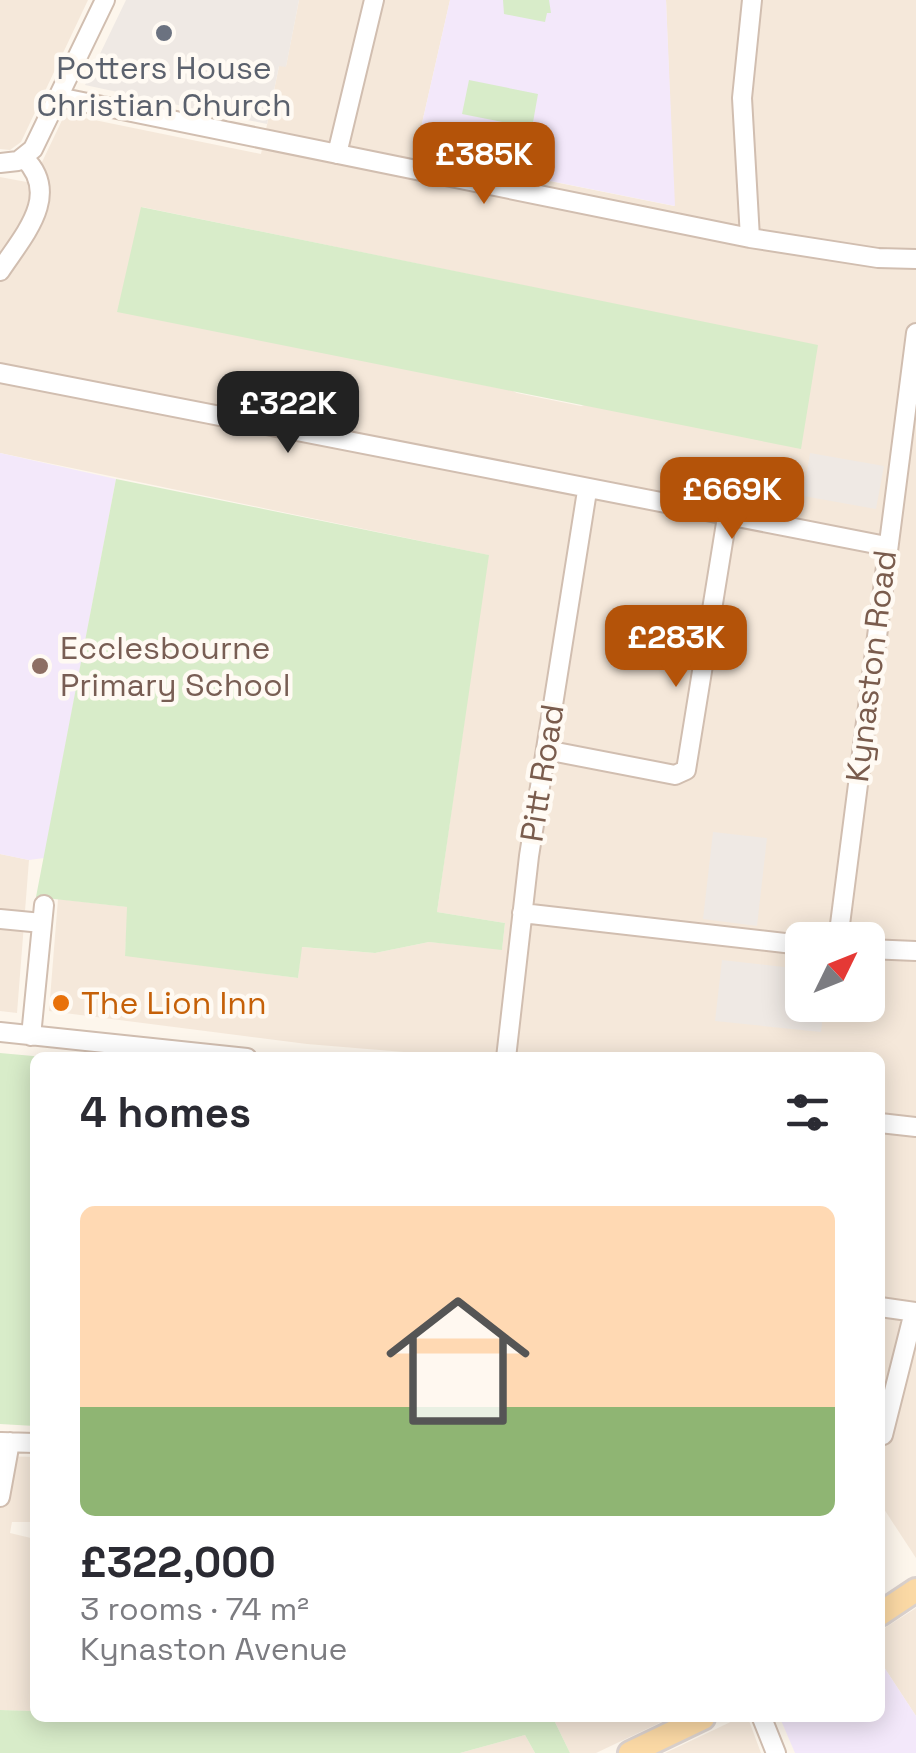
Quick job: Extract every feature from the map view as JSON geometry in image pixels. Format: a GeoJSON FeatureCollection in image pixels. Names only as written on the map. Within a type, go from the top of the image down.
{"type":"FeatureCollection","features":[{"type":"Feature","properties":{"kind":"main road"},"geometry":{"type":"LineString","coordinates":[[885,1611],[916,1590]]}},
{"type":"Feature","properties":{"kind":"main road"},"geometry":{"type":"LineString","coordinates":[[630,1753],[695,1722]]}},
{"type":"Feature","properties":{"kind":"street"},"geometry":{"type":"LineString","coordinates":[[0,163],[24,158],[105,0]]}},
{"type":"Feature","properties":{"kind":"street"},"geometry":{"type":"LineString","coordinates":[[337,154],[374,0]]}},
{"type":"Feature","properties":{"kind":"street"},"geometry":{"type":"LineString","coordinates":[[750,238],[742,98],[752,0]]}},
{"type":"Feature","properties":{"kind":"street"},"geometry":{"type":"LineString","coordinates":[[58,97],[750,238],[860,256],[916,259]]}},
{"type":"Feature","properties":{"kind":"street"},"geometry":{"type":"LineString","coordinates":[[0,272],[41,194],[40,176],[24,158]]}},
{"type":"Feature","properties":{"kind":"street","name":"Kynaston Road"},"geometry":{"type":"LineString","coordinates":[[840,922],[886,546],[908,469],[916,333]]}},
{"type":"Feature","properties":{"kind":"street"},"geometry":{"type":"LineString","coordinates":[[0,373],[587,491],[886,546]]}},
{"type":"Feature","properties":{"kind":"street","name":"Pitt Road"},"geometry":{"type":"LineString","coordinates":[[507,1052],[522,913],[587,491]]}},
{"type":"Feature","properties":{"kind":"street"},"geometry":{"type":"LineString","coordinates":[[546,750],[675,775],[686,770],[727,517]]}},
{"type":"Feature","properties":{"kind":"street"},"geometry":{"type":"LineString","coordinates":[[522,913],[785,943]]}},
{"type":"Feature","properties":{"kind":"street"},"geometry":{"type":"LineString","coordinates":[[0,919],[43,914],[30,1036]]}},
{"type":"Feature","properties":{"kind":"street"},"geometry":{"type":"LineString","coordinates":[[885,950],[916,951]]}},
{"type":"Feature","properties":{"kind":"street"},"geometry":{"type":"LineString","coordinates":[[0,1032],[187,1052]]}},
{"type":"Feature","properties":{"kind":"street"},"geometry":{"type":"LineString","coordinates":[[885,1124],[916,1127]]}},
{"type":"Feature","properties":{"kind":"street"},"geometry":{"type":"LineString","coordinates":[[885,1308],[915,1312],[885,1419]]}},
{"type":"Feature","properties":{"kind":"street"},"geometry":{"type":"LineString","coordinates":[[0,1497],[5,1442]]}},
{"type":"Feature","properties":{"kind":"street"},"geometry":{"type":"LineString","coordinates":[[764,1722],[776,1753]]}},
{"type":"Feature","properties":{"kind":"shaded area"},"geometry":{"type":"Polygon","coordinates":[[[0,0],[88,0],[21,142],[10,150],[0,149],[0,0]]]}},
{"type":"Feature","properties":{"kind":"shaded area"},"geometry":{"type":"Polygon","coordinates":[[[126,0],[299,0],[286,67],[279,66],[267,124],[85,85],[126,0]]]}},
{"type":"Feature","properties":{"kind":"shaded area"},"geometry":{"type":"Polygon","coordinates":[[[299,0],[450,0],[415,154],[674,206],[666,0],[916,0],[916,1558],[885,1511],[885,1052],[404,1052],[307,1044],[49,1011],[58,899],[128,907],[125,955],[298,978],[301,947],[375,953],[429,942],[502,949],[505,923],[437,912],[488,555],[0,453],[0,177],[32,183],[65,114],[261,154],[279,66],[286,66],[299,0]],[[141,207],[517,393],[581,406],[818,346],[141,207]]]}},
{"type":"Feature","properties":{"kind":"shaded area"},"geometry":{"type":"Polygon","coordinates":[[[450,0],[666,0],[675,206],[415,154],[450,0]]]}},
{"type":"Feature","properties":{"kind":"shaded area","name":"Ecclesbourne Primary School"},"geometry":{"type":"Polygon","coordinates":[[[0,453],[116,479],[44,858],[29,860],[0,854],[0,453]]]}},
{"type":"Feature","properties":{"kind":"shaded area"},"geometry":{"type":"Polygon","coordinates":[[[810,453],[884,466],[876,509],[803,496],[810,453]]]}},
{"type":"Feature","properties":{"kind":"shaded area"},"geometry":{"type":"Polygon","coordinates":[[[713,832],[767,838],[757,926],[703,919],[713,832]]]}},
{"type":"Feature","properties":{"kind":"shaded area"},"geometry":{"type":"Polygon","coordinates":[[[0,854],[29,860],[17,1013],[0,1011],[0,854]]]}},
{"type":"Feature","properties":{"kind":"shaded area"},"geometry":{"type":"Polygon","coordinates":[[[722,960],[785,967],[785,1022],[822,1022],[821,1032],[715,1021],[722,960]]]}},
{"type":"Feature","properties":{"kind":"shaded area"},"geometry":{"type":"Polygon","coordinates":[[[0,1456],[30,1457],[30,1522],[12,1522],[10,1533],[30,1538],[30,1711],[0,1710],[0,1456]]]}},
{"type":"Feature","properties":{"kind":"shaded area"},"geometry":{"type":"Polygon","coordinates":[[[916,1608],[916,1716],[885,1669],[885,1628],[916,1608]]]}},
{"type":"Feature","properties":{"kind":"shaded area"},"geometry":{"type":"Polygon","coordinates":[[[885,1669],[916,1716],[916,1753],[795,1753],[782,1722],[885,1722],[885,1669]]]}},
{"type":"Feature","properties":{"kind":"shaded area"},"geometry":{"type":"Polygon","coordinates":[[[555,1722],[662,1722],[596,1753],[570,1753],[555,1722]]]}},
{"type":"Feature","properties":{"kind":"shaded area"},"geometry":{"type":"Polygon","coordinates":[[[731,1722],[749,1722],[761,1753],[665,1753],[731,1722]]]}},
{"type":"Feature","properties":{"kind":"shaded area"},"geometry":{"type":"Polygon","coordinates":[[[525,1735],[535,1753],[460,1753],[525,1735]]]}},
{"type":"Feature","properties":{"kind":"green space"},"geometry":{"type":"Polygon","coordinates":[[[503,0],[549,0],[551,13],[547,13],[545,22],[504,14],[503,0]]]}},
{"type":"Feature","properties":{"kind":"green space"},"geometry":{"type":"Polygon","coordinates":[[[469,80],[538,94],[532,128],[462,114],[469,80]]]}},
{"type":"Feature","properties":{"kind":"green space"},"geometry":{"type":"Polygon","coordinates":[[[141,207],[818,345],[801,449],[117,312],[141,207]]]}},
{"type":"Feature","properties":{"kind":"green space"},"geometry":{"type":"Polygon","coordinates":[[[116,479],[489,555],[437,912],[505,923],[502,950],[429,942],[375,953],[302,947],[298,978],[125,956],[127,907],[36,897],[116,479]]]}},
{"type":"Feature","properties":{"kind":"green space"},"geometry":{"type":"Polygon","coordinates":[[[0,1053],[30,1056],[30,1426],[0,1424],[0,1053]]]}},
{"type":"Feature","properties":{"kind":"green space"},"geometry":{"type":"Polygon","coordinates":[[[0,1710],[30,1711],[30,1722],[555,1722],[570,1753],[535,1753],[525,1735],[460,1753],[0,1753],[0,1710]]]}},
{"type":"Feature","properties":{"kind":"place","name":"Potters House Christian Church"},"geometry":{"type":"Point","coordinates":[164,33]}},
{"type":"Feature","properties":{"kind":"place","name":"Ecclesbourne Primary School"},"geometry":{"type":"Point","coordinates":[40,666]}},
{"type":"Feature","properties":{"kind":"place","name":"The Lion Inn"},"geometry":{"type":"Point","coordinates":[61,1003]}}]}
